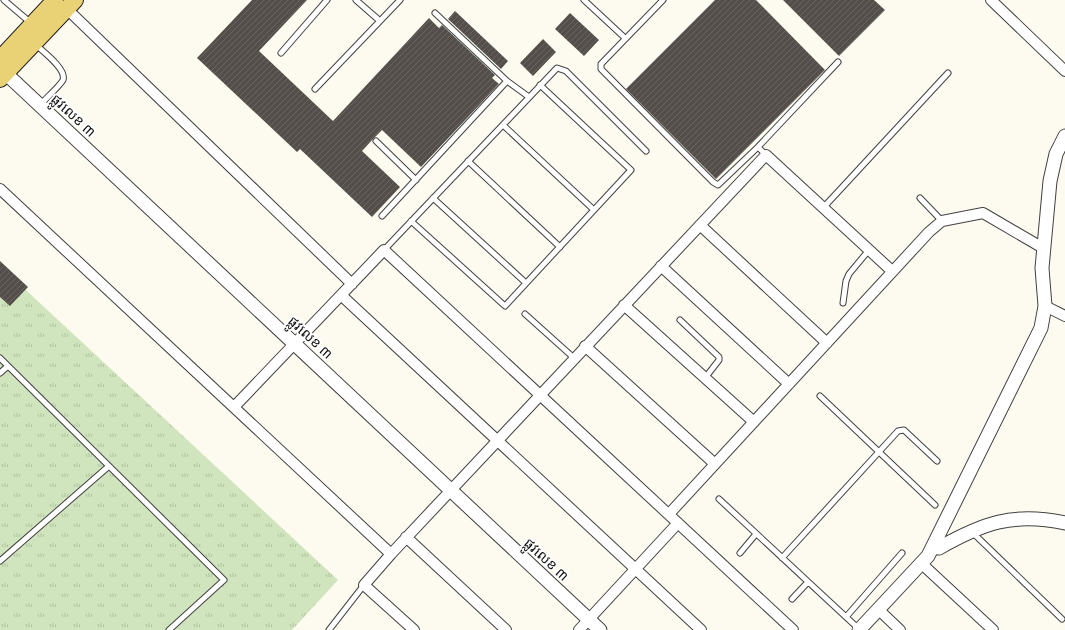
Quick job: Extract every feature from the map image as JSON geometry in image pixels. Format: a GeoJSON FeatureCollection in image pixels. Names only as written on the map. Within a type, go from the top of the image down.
{"type":"FeatureCollection","features":[{"type":"Feature","properties":{"kind":"main road"},"geometry":{"type":"LineString","coordinates":[[1,70],[66,3]]}},
{"type":"Feature","properties":{"kind":"street"},"geometry":{"type":"LineString","coordinates":[[991,0],[1065,71]]}},
{"type":"Feature","properties":{"kind":"street"},"geometry":{"type":"LineString","coordinates":[[66,3],[352,284]]}},
{"type":"Feature","properties":{"kind":"street","name":"ផ្លូវលេខ ៣"},"geometry":{"type":"LineString","coordinates":[[1,70],[600,630]]}},
{"type":"Feature","properties":{"kind":"street"},"geometry":{"type":"LineString","coordinates":[[859,630],[922,564],[933,547],[1041,328],[1045,306],[1042,268],[1043,248],[1050,181],[1056,154],[1065,136]]}},
{"type":"Feature","properties":{"kind":"street"},"geometry":{"type":"LineString","coordinates":[[414,630],[364,585],[406,537],[766,155],[892,272]]}},
{"type":"Feature","properties":{"kind":"street"},"geometry":{"type":"LineString","coordinates":[[0,189],[391,554]]}},
{"type":"Feature","properties":{"kind":"street"},"geometry":{"type":"LineString","coordinates":[[669,514],[929,232],[942,221],[983,213],[1043,248]]}},
{"type":"Feature","properties":{"kind":"street"},"geometry":{"type":"LineString","coordinates":[[700,225],[827,342]]}},
{"type":"Feature","properties":{"kind":"street"},"geometry":{"type":"LineString","coordinates":[[234,407],[384,250],[793,630]]}},
{"type":"Feature","properties":{"kind":"street"},"geometry":{"type":"LineString","coordinates":[[661,266],[789,384]]}},
{"type":"Feature","properties":{"kind":"street"},"geometry":{"type":"LineString","coordinates":[[341,295],[701,630]]}},
{"type":"Feature","properties":{"kind":"street"},"geometry":{"type":"LineString","coordinates":[[624,305],[754,422]]}},
{"type":"Feature","properties":{"kind":"street"},"geometry":{"type":"LineString","coordinates":[[1045,306],[1065,316]]}},
{"type":"Feature","properties":{"kind":"street"},"geometry":{"type":"LineString","coordinates":[[586,346],[716,464]]}},
{"type":"Feature","properties":{"kind":"street"},"geometry":{"type":"LineString","coordinates":[[933,547],[939,548],[970,531],[1002,520],[1023,519],[1065,524]]}},
{"type":"Feature","properties":{"kind":"street"},"geometry":{"type":"LineString","coordinates":[[579,630],[678,523]]}},
{"type":"Feature","properties":{"kind":"street"},"geometry":{"type":"LineString","coordinates":[[406,537],[506,630]]}},
{"type":"Feature","properties":{"kind":"street"},"geometry":{"type":"LineString","coordinates":[[922,564],[993,630]]}},
{"type":"Feature","properties":{"kind":"street"},"geometry":{"type":"LineString","coordinates":[[879,610],[900,630]]}},
{"type":"Feature","properties":{"kind":"lane"},"geometry":{"type":"LineString","coordinates":[[4,0],[37,34],[64,74],[63,80],[40,105]]}},
{"type":"Feature","properties":{"kind":"lane"},"geometry":{"type":"LineString","coordinates":[[281,53],[327,0]]}},
{"type":"Feature","properties":{"kind":"lane"},"geometry":{"type":"LineString","coordinates":[[356,0],[380,21]]}},
{"type":"Feature","properties":{"kind":"lane"},"geometry":{"type":"LineString","coordinates":[[315,89],[400,0]]}},
{"type":"Feature","properties":{"kind":"lane"},"geometry":{"type":"LineString","coordinates":[[584,0],[625,38]]}},
{"type":"Feature","properties":{"kind":"lane"},"geometry":{"type":"LineString","coordinates":[[663,0],[601,64],[601,70],[713,182],[718,185],[758,147],[838,62]]}},
{"type":"Feature","properties":{"kind":"lane"},"geometry":{"type":"LineString","coordinates":[[435,13],[507,81],[529,97]]}},
{"type":"Feature","properties":{"kind":"lane"},"geometry":{"type":"LineString","coordinates":[[384,250],[556,68],[566,71],[646,151]]}},
{"type":"Feature","properties":{"kind":"lane"},"geometry":{"type":"LineString","coordinates":[[824,208],[948,73]]}},
{"type":"Feature","properties":{"kind":"lane"},"geometry":{"type":"LineString","coordinates":[[382,216],[507,81]]}},
{"type":"Feature","properties":{"kind":"lane"},"geometry":{"type":"LineString","coordinates":[[411,221],[505,306],[631,170],[540,85]]}},
{"type":"Feature","properties":{"kind":"lane"},"geometry":{"type":"LineString","coordinates":[[503,125],[594,210]]}},
{"type":"Feature","properties":{"kind":"lane"},"geometry":{"type":"LineString","coordinates":[[376,140],[416,180]]}},
{"type":"Feature","properties":{"kind":"lane"},"geometry":{"type":"LineString","coordinates":[[758,147],[766,155]]}},
{"type":"Feature","properties":{"kind":"lane"},"geometry":{"type":"LineString","coordinates":[[468,161],[560,247]]}},
{"type":"Feature","properties":{"kind":"lane"},"geometry":{"type":"LineString","coordinates":[[433,198],[526,283]]}},
{"type":"Feature","properties":{"kind":"lane"},"geometry":{"type":"LineString","coordinates":[[920,198],[942,221]]}},
{"type":"Feature","properties":{"kind":"lane"},"geometry":{"type":"LineString","coordinates":[[843,303],[846,281],[849,274],[869,250]]}},
{"type":"Feature","properties":{"kind":"lane"},"geometry":{"type":"LineString","coordinates":[[525,314],[574,358]]}},
{"type":"Feature","properties":{"kind":"lane"},"geometry":{"type":"LineString","coordinates":[[680,320],[719,357],[719,360],[705,378]]}},
{"type":"Feature","properties":{"kind":"lane"},"geometry":{"type":"LineString","coordinates":[[0,358],[224,580],[169,630]]}},
{"type":"Feature","properties":{"kind":"lane"},"geometry":{"type":"LineString","coordinates":[[0,373],[8,366]]}},
{"type":"Feature","properties":{"kind":"lane"},"geometry":{"type":"LineString","coordinates":[[820,396],[935,505]]}},
{"type":"Feature","properties":{"kind":"lane"},"geometry":{"type":"LineString","coordinates":[[782,558],[898,431],[904,430],[937,461]]}},
{"type":"Feature","properties":{"kind":"lane"},"geometry":{"type":"LineString","coordinates":[[0,562],[109,466]]}},
{"type":"Feature","properties":{"kind":"lane"},"geometry":{"type":"LineString","coordinates":[[719,499],[859,630]]}},
{"type":"Feature","properties":{"kind":"lane"},"geometry":{"type":"LineString","coordinates":[[970,531],[1062,619]]}},
{"type":"Feature","properties":{"kind":"lane"},"geometry":{"type":"LineString","coordinates":[[740,553],[756,534]]}},
{"type":"Feature","properties":{"kind":"lane"},"geometry":{"type":"LineString","coordinates":[[846,617],[902,554]]}},
{"type":"Feature","properties":{"kind":"lane"},"geometry":{"type":"LineString","coordinates":[[792,599],[808,582]]}},
{"type":"Feature","properties":{"kind":"lane"},"geometry":{"type":"LineString","coordinates":[[329,630],[364,585]]}},
{"type":"Feature","properties":{"kind":"green space"},"geometry":{"type":"Polygon","coordinates":[[[0,266],[338,580],[292,630],[0,630],[0,266]]]}},
{"type":"Feature","properties":{"kind":"building"},"geometry":{"type":"Polygon","coordinates":[[[252,0],[307,0],[259,51],[333,121],[429,18],[439,28],[442,25],[495,75],[492,78],[499,84],[421,167],[382,130],[373,139],[362,151],[400,187],[372,217],[300,149],[297,152],[197,58],[252,0]]]}},
{"type":"Feature","properties":{"kind":"building"},"geometry":{"type":"Polygon","coordinates":[[[715,0],[756,0],[825,70],[716,179],[626,89],[715,0]]]}},
{"type":"Feature","properties":{"kind":"building"},"geometry":{"type":"Polygon","coordinates":[[[783,0],[874,0],[885,10],[839,56],[783,0]]]}},
{"type":"Feature","properties":{"kind":"building"},"geometry":{"type":"Polygon","coordinates":[[[455,11],[508,61],[501,69],[448,19],[455,11]]]}},
{"type":"Feature","properties":{"kind":"building"},"geometry":{"type":"Polygon","coordinates":[[[570,13],[599,40],[584,56],[555,29],[570,13]]]}},
{"type":"Feature","properties":{"kind":"building"},"geometry":{"type":"Polygon","coordinates":[[[543,39],[556,52],[533,76],[520,63],[543,39]]]}},
{"type":"Feature","properties":{"kind":"building"},"geometry":{"type":"Polygon","coordinates":[[[0,261],[28,287],[10,306],[0,297],[0,261]]]}}]}
